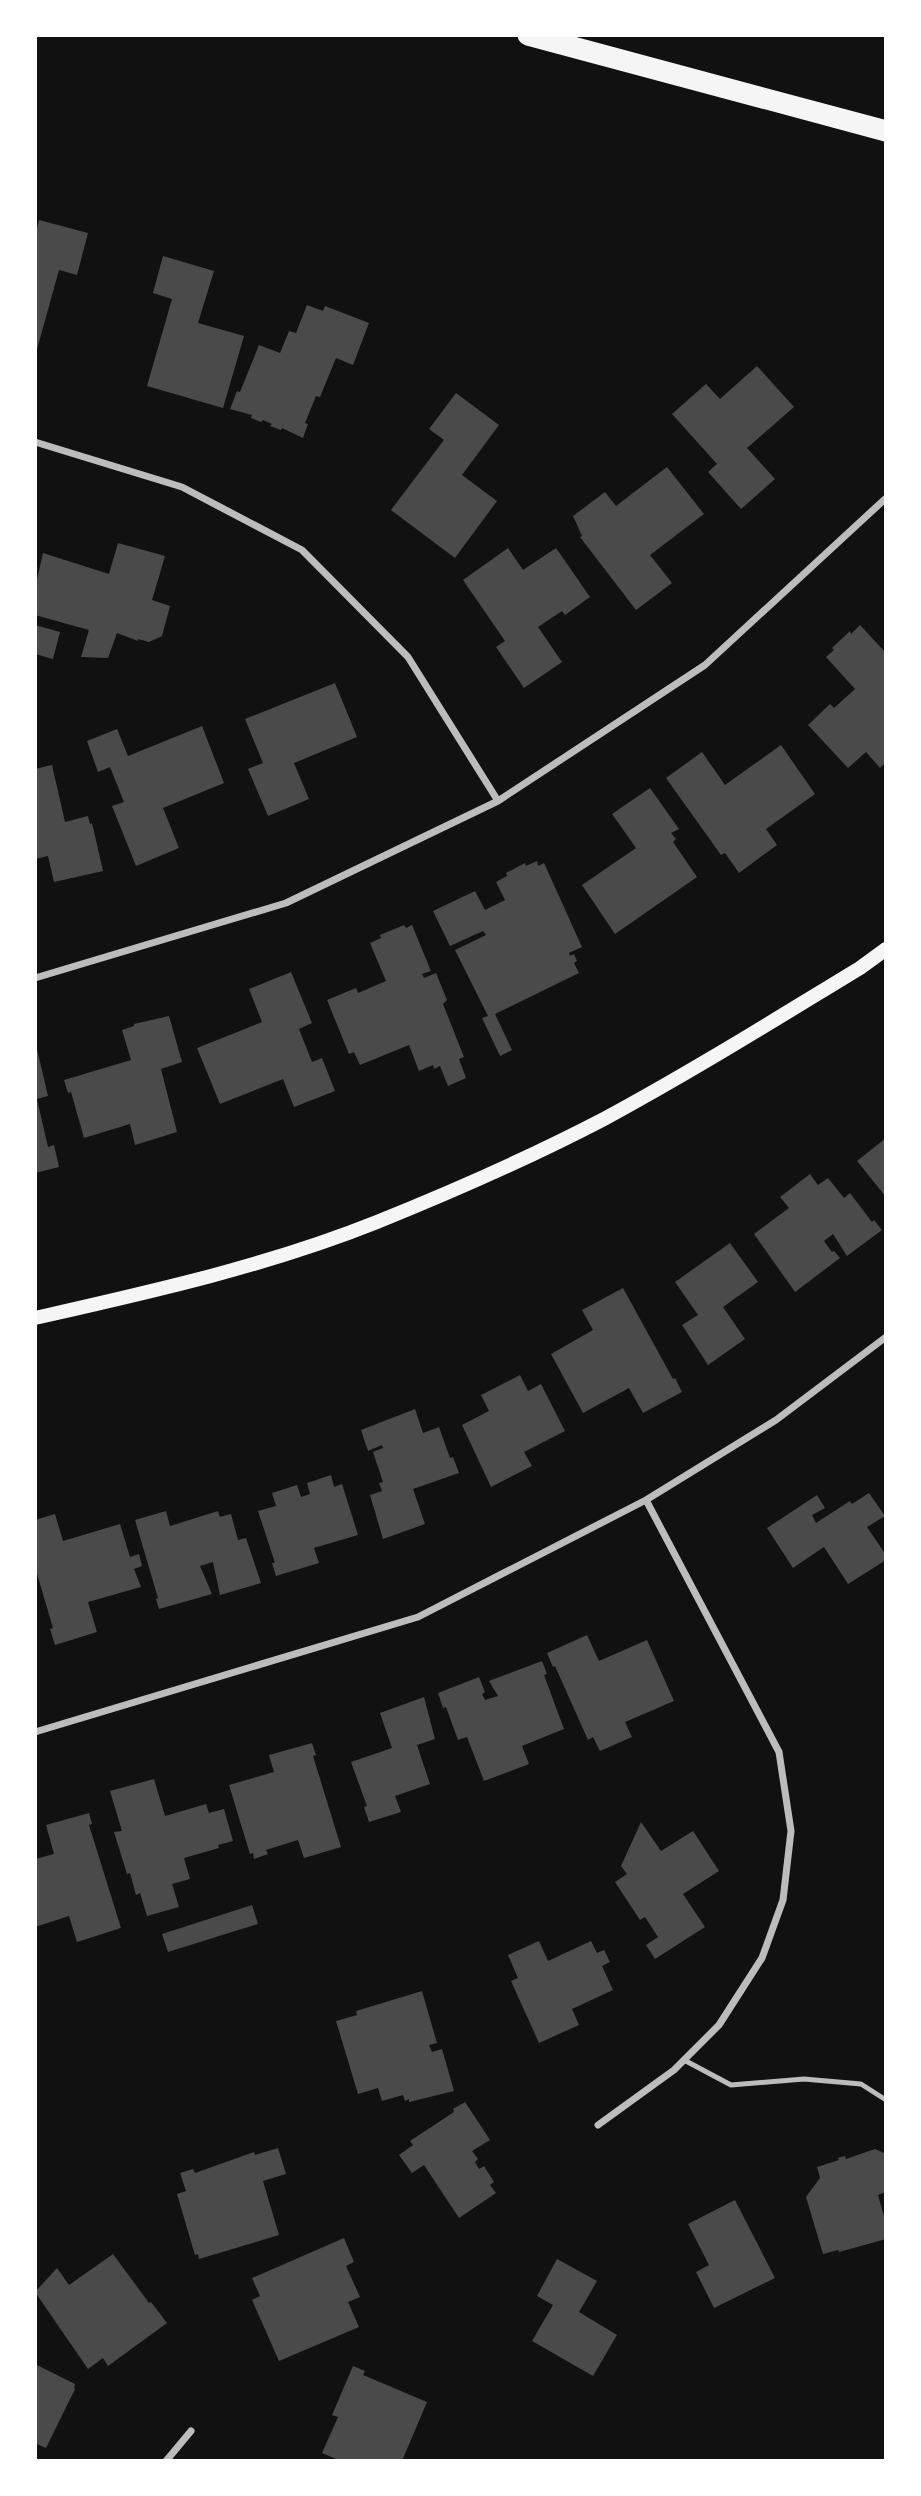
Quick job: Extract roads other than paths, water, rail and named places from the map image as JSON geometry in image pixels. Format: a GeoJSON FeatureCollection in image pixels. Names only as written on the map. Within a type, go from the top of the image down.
{"type":"FeatureCollection","features":[{"type":"Feature","properties":{"kind":"highway"},"geometry":{"type":"LineString","coordinates":[[528,35],[886,131]]}},
{"type":"Feature","properties":{"kind":"main road"},"geometry":{"type":"LineString","coordinates":[[35,1318],[152,1291],[271,1259],[375,1223],[494,1172],[604,1119],[771,1022],[860,968],[886,949]]}},
{"type":"Feature","properties":{"kind":"street"},"geometry":{"type":"LineString","coordinates":[[35,442],[182,486],[302,550],[408,657],[498,801]]}},
{"type":"Feature","properties":{"kind":"street"},"geometry":{"type":"LineString","coordinates":[[35,978],[286,904],[498,801],[705,665],[885,499]]}},
{"type":"Feature","properties":{"kind":"street"},"geometry":{"type":"LineString","coordinates":[[35,1732],[418,1617],[646,1500],[776,1420],[886,1337]]}},
{"type":"Feature","properties":{"kind":"street"},"geometry":{"type":"LineString","coordinates":[[598,2125],[674,2070],[719,2025],[762,1958],[783,1900],[791,1831],[779,1752],[646,1500]]}},
{"type":"Feature","properties":{"kind":"street"},"geometry":{"type":"LineString","coordinates":[[166,2461],[191,2431]]}},
{"type":"Feature","properties":{"kind":"lane"},"geometry":{"type":"LineString","coordinates":[[684,2060],[731,2085],[804,2079],[861,2084],[886,2100]]}}]}
